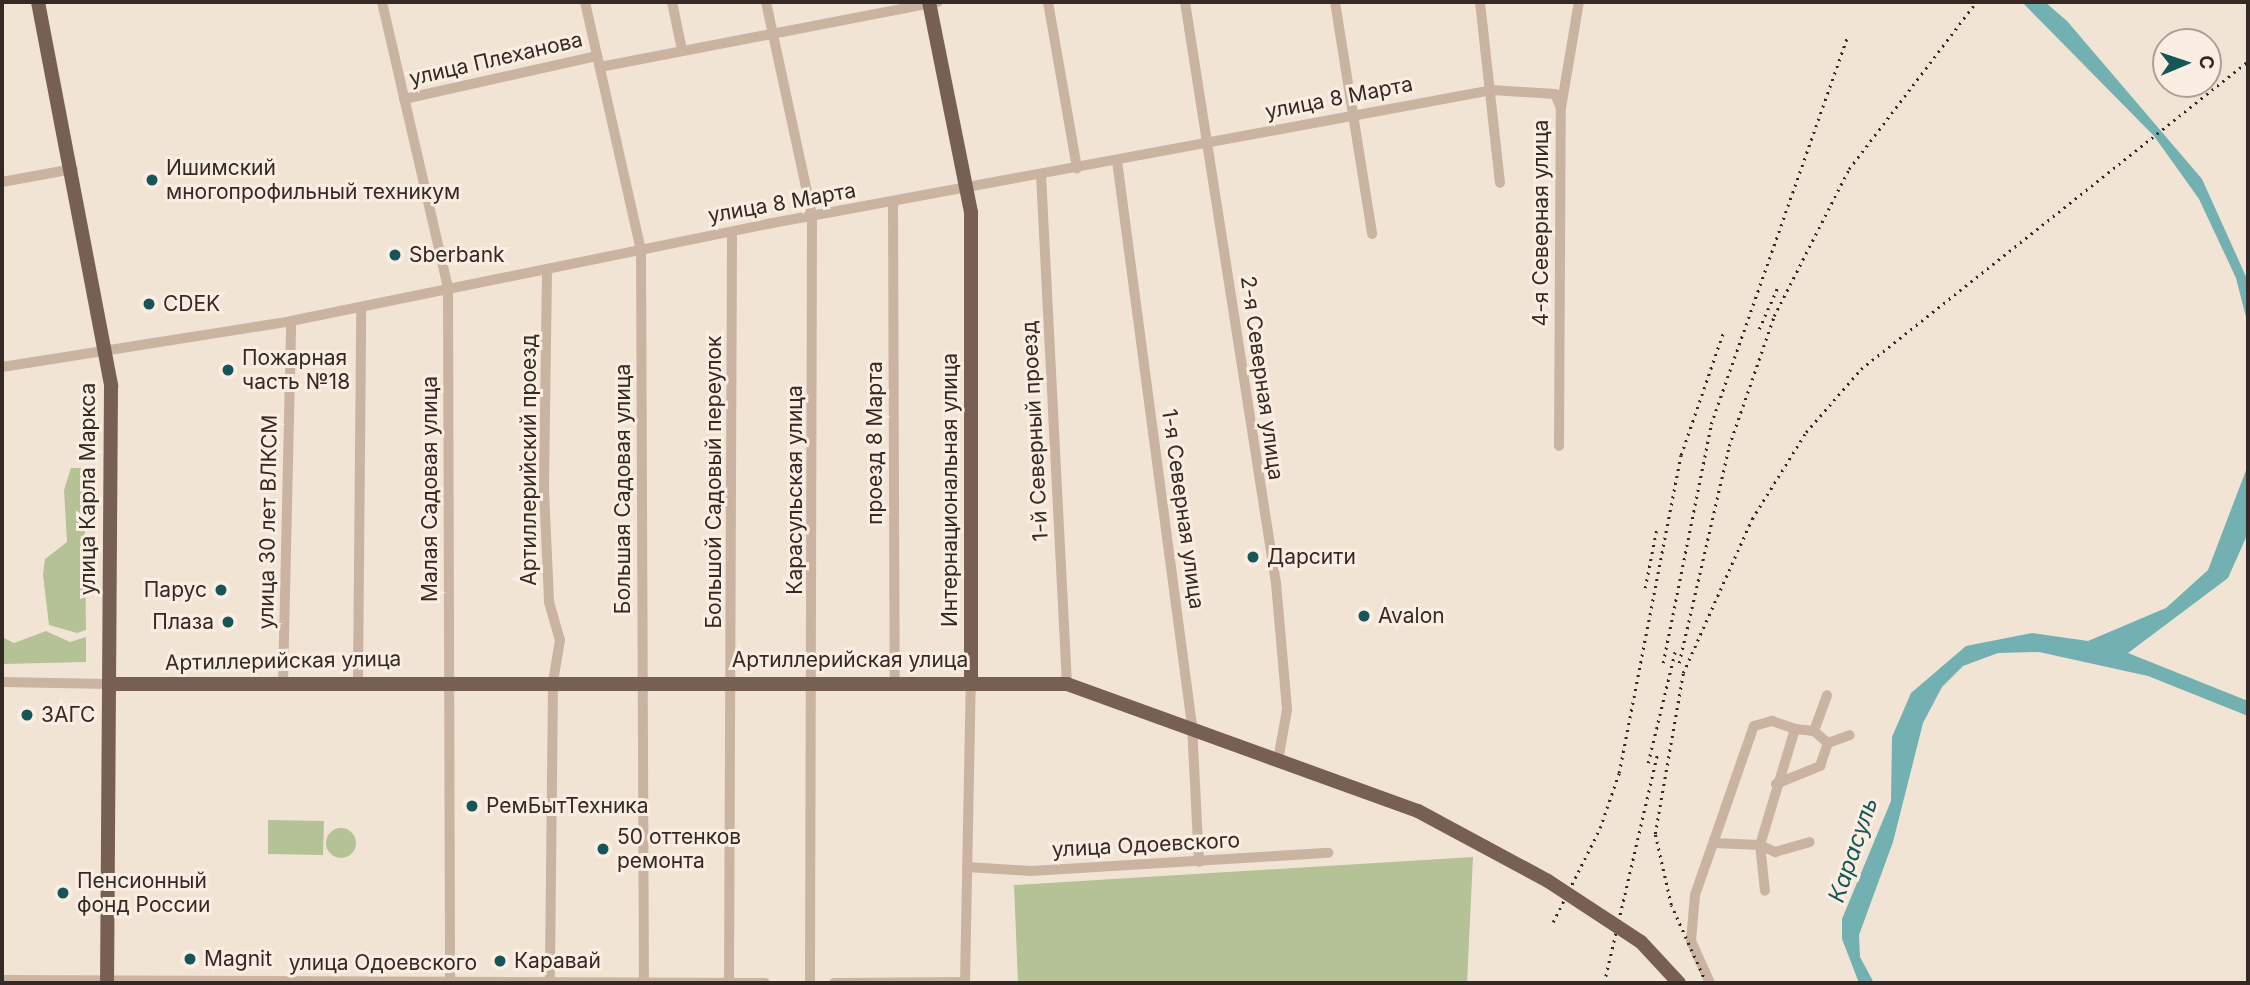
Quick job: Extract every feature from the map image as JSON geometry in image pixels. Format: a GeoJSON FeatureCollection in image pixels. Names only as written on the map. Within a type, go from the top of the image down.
{"type":"FeatureCollection","features":[{"type":"Feature","properties":{"kind":"main road","name":"улица Карла Маркса"},"geometry":{"type":"LineString","coordinates":[[38,2],[108,352],[107,982]]}},
{"type":"Feature","properties":{"kind":"main road","name":"Интернациональная улица"},"geometry":{"type":"LineString","coordinates":[[932,2],[968,189],[971,681]]}},
{"type":"Feature","properties":{"kind":"main road","name":"Артиллерийская улица"},"geometry":{"type":"LineString","coordinates":[[109,684],[451,680],[971,681],[1067,684],[1192,725],[1278,760],[1418,811],[1548,881],[1641,942],[1679,983]]}},
{"type":"Feature","properties":{"kind":"street","name":"Малая Садовая улица"},"geometry":{"type":"LineString","coordinates":[[382,2],[448,289],[450,983]]}},
{"type":"Feature","properties":{"kind":"street","name":"Большая Садовая улица"},"geometry":{"type":"LineString","coordinates":[[585,2],[641,250],[644,983]]}},
{"type":"Feature","properties":{"kind":"street"},"geometry":{"type":"LineString","coordinates":[[671,2],[682,50]]}},
{"type":"Feature","properties":{"kind":"street","name":"Карасульская улица"},"geometry":{"type":"LineString","coordinates":[[766,2],[812,215],[815,681],[810,983]]}},
{"type":"Feature","properties":{"kind":"street","name":"улица Плеханова"},"geometry":{"type":"LineString","coordinates":[[404,99],[598,61],[682,50],[932,2]]}},
{"type":"Feature","properties":{"kind":"street"},"geometry":{"type":"LineString","coordinates":[[1048,2],[1077,168]]}},
{"type":"Feature","properties":{"kind":"street","name":"2-я Северная улица"},"geometry":{"type":"LineString","coordinates":[[1185,2],[1276,583],[1287,710],[1278,760]]}},
{"type":"Feature","properties":{"kind":"street"},"geometry":{"type":"LineString","coordinates":[[1335,2],[1373,234]]}},
{"type":"Feature","properties":{"kind":"street"},"geometry":{"type":"LineString","coordinates":[[1480,2],[1492,90],[1500,183]]}},
{"type":"Feature","properties":{"kind":"street","name":"4-я Северная улица"},"geometry":{"type":"LineString","coordinates":[[1559,446],[1561,108],[1579,2]]}},
{"type":"Feature","properties":{"kind":"street"},"geometry":{"type":"LineString","coordinates":[[1561,108],[1555,94],[1566,85]]}},
{"type":"Feature","properties":{"kind":"street","name":"улица 8 Марта"},"geometry":{"type":"LineString","coordinates":[[2,367],[108,352],[361,308],[812,215],[893,203],[1117,161],[1353,113],[1492,90],[1555,94]]}},
{"type":"Feature","properties":{"kind":"street","name":"1-я Северная улица"},"geometry":{"type":"LineString","coordinates":[[1117,161],[1192,725],[1199,862]]}},
{"type":"Feature","properties":{"kind":"street"},"geometry":{"type":"LineString","coordinates":[[2,182],[73,169]]}},
{"type":"Feature","properties":{"kind":"street","name":"1-й Северный проезд"},"geometry":{"type":"LineString","coordinates":[[1041,175],[1067,684]]}},
{"type":"Feature","properties":{"kind":"street","name":"проезд 8 Марта"},"geometry":{"type":"LineString","coordinates":[[893,203],[895,682]]}},
{"type":"Feature","properties":{"kind":"street","name":"Большой Садовый переулок"},"geometry":{"type":"LineString","coordinates":[[729,983],[734,682],[732,232]]}},
{"type":"Feature","properties":{"kind":"street","name":"Артиллерийский проезд"},"geometry":{"type":"LineString","coordinates":[[547,271],[544,490],[549,602],[560,640],[553,682],[550,982]]}},
{"type":"Feature","properties":{"kind":"street"},"geometry":{"type":"LineString","coordinates":[[359,680],[361,308]]}},
{"type":"Feature","properties":{"kind":"street","name":"улица 30 лет ВЛКСМ"},"geometry":{"type":"LineString","coordinates":[[283,683],[291,321]]}},
{"type":"Feature","properties":{"kind":"street","name":"Интернациональная улица"},"geometry":{"type":"LineString","coordinates":[[965,983],[971,681]]}},
{"type":"Feature","properties":{"kind":"street","name":"Артиллерийская улица"},"geometry":{"type":"LineString","coordinates":[[2,682],[109,684]]}},
{"type":"Feature","properties":{"kind":"street"},"geometry":{"type":"LineString","coordinates":[[1814,731],[1827,695]]}},
{"type":"Feature","properties":{"kind":"street"},"geometry":{"type":"LineString","coordinates":[[1710,983],[1691,941],[1691,919],[1754,726],[1772,721],[1795,729],[1814,731],[1828,743]]}},
{"type":"Feature","properties":{"kind":"street"},"geometry":{"type":"LineString","coordinates":[[1765,891],[1760,845],[1776,784],[1795,729]]}},
{"type":"Feature","properties":{"kind":"street"},"geometry":{"type":"LineString","coordinates":[[1776,784],[1820,766],[1828,743],[1850,734]]}},
{"type":"Feature","properties":{"kind":"street"},"geometry":{"type":"LineString","coordinates":[[1714,843],[1760,845],[1775,852],[1810,842]]}},
{"type":"Feature","properties":{"kind":"street","name":"улица Одоевского"},"geometry":{"type":"LineString","coordinates":[[967,867],[1031,871],[1328,853]]}},
{"type":"Feature","properties":{"kind":"street","name":"улица Одоевского"},"geometry":{"type":"LineString","coordinates":[[2,981],[765,983]]}},
{"type":"Feature","properties":{"kind":"street"},"geometry":{"type":"LineString","coordinates":[[834,983],[965,983]]}},
{"type":"Feature","properties":{"kind":"green space"},"geometry":{"type":"Polygon","coordinates":[[[71,468],[84,468],[86,630],[77,633],[49,625],[43,575],[45,559],[67,542],[64,490],[71,468]]]}},
{"type":"Feature","properties":{"kind":"green space"},"geometry":{"type":"Polygon","coordinates":[[[46,631],[70,642],[86,637],[86,662],[2,664],[2,637],[14,643],[46,631]]]}},
{"type":"Feature","properties":{"kind":"green space"},"geometry":{"type":"Polygon","coordinates":[[[268,820],[324,821],[323,855],[268,854],[268,820]]]}},
{"type":"Feature","properties":{"kind":"green space"},"geometry":{"type":"Polygon","coordinates":[[[341,828],[352,832],[356,843],[352,854],[341,858],[330,854],[326,843],[330,832],[341,828]]]}},
{"type":"Feature","properties":{"kind":"green space"},"geometry":{"type":"Polygon","coordinates":[[[1473,857],[1467,983],[1018,983],[1014,885],[1473,857]]]}},
{"type":"Feature","properties":{"kind":"water"},"geometry":{"type":"Polygon","coordinates":[[[2022,2],[2045,2],[2067,21],[2202,179],[2248,281],[2248,325],[2236,278],[2199,199],[2154,136],[2022,2]]]}},
{"type":"Feature","properties":{"kind":"water"},"geometry":{"type":"Polygon","coordinates":[[[2248,465],[2248,533],[2228,578],[2128,653],[2248,701],[2248,716],[2148,676],[2039,652],[1998,653],[1963,666],[1942,687],[1923,723],[1893,842],[1859,935],[1860,957],[1874,983],[1859,983],[1842,939],[1842,919],[1891,801],[1892,737],[1911,693],[1966,646],[2032,633],[2088,641],[2166,608],[2208,570],[2248,465]]]}},
{"type":"Feature","properties":{"kind":"railway"},"geometry":{"type":"LineString","coordinates":[[1679,663],[1729,446],[1774,316],[1849,169],[1976,2]]}},
{"type":"Feature","properties":{"kind":"railway"},"geometry":{"type":"LineString","coordinates":[[1663,663],[1711,424],[1847,37]]}},
{"type":"Feature","properties":{"kind":"railway"},"geometry":{"type":"LineString","coordinates":[[1706,983],[1671,905],[1655,834],[1683,673],[1752,519],[1806,432],[1861,369],[2248,61]]}},
{"type":"Feature","properties":{"kind":"railway"},"geometry":{"type":"LineString","coordinates":[[1759,329],[1779,284]]}},
{"type":"Feature","properties":{"kind":"railway"},"geometry":{"type":"LineString","coordinates":[[1553,922],[1600,828],[1619,773],[1681,455],[1724,330]]}},
{"type":"Feature","properties":{"kind":"railway"},"geometry":{"type":"LineString","coordinates":[[1645,588],[1657,527]]}},
{"type":"Feature","properties":{"kind":"railway"},"geometry":{"type":"LineString","coordinates":[[1648,763],[1675,651]]}},
{"type":"Feature","properties":{"kind":"railway"},"geometry":{"type":"LineString","coordinates":[[1604,983],[1657,755]]}},
{"type":"Feature","properties":{"kind":"place","name":"Ишимский многопрофильный техникум"},"geometry":{"type":"Point","coordinates":[152,180]}},
{"type":"Feature","properties":{"kind":"place","name":"Sberbank"},"geometry":{"type":"Point","coordinates":[395,255]}},
{"type":"Feature","properties":{"kind":"place","name":"CDEK"},"geometry":{"type":"Point","coordinates":[149,304]}},
{"type":"Feature","properties":{"kind":"place","name":"Пожарная часть №18"},"geometry":{"type":"Point","coordinates":[228,370]}},
{"type":"Feature","properties":{"kind":"place","name":"Дарсити"},"geometry":{"type":"Point","coordinates":[1253,557]}},
{"type":"Feature","properties":{"kind":"place","name":"Парус"},"geometry":{"type":"Point","coordinates":[221,590]}},
{"type":"Feature","properties":{"kind":"place","name":"Avalon"},"geometry":{"type":"Point","coordinates":[1364,616]}},
{"type":"Feature","properties":{"kind":"place","name":"Плаза"},"geometry":{"type":"Point","coordinates":[228,622]}},
{"type":"Feature","properties":{"kind":"place","name":"ЗАГС"},"geometry":{"type":"Point","coordinates":[27,715]}},
{"type":"Feature","properties":{"kind":"place","name":"РемБытТехника"},"geometry":{"type":"Point","coordinates":[472,806]}},
{"type":"Feature","properties":{"kind":"place","name":"50 оттенков ремонта"},"geometry":{"type":"Point","coordinates":[603,849]}},
{"type":"Feature","properties":{"kind":"place","name":"Пенсионный фонд России"},"geometry":{"type":"Point","coordinates":[63,893]}},
{"type":"Feature","properties":{"kind":"place","name":"Magnit"},"geometry":{"type":"Point","coordinates":[190,959]}},
{"type":"Feature","properties":{"kind":"place","name":"Каравай"},"geometry":{"type":"Point","coordinates":[500,961]}},
{"type":"Feature","properties":{"kind":"water label","name":"Карасуль"},"geometry":{"type":"Point","coordinates":[1853,850]}}]}
